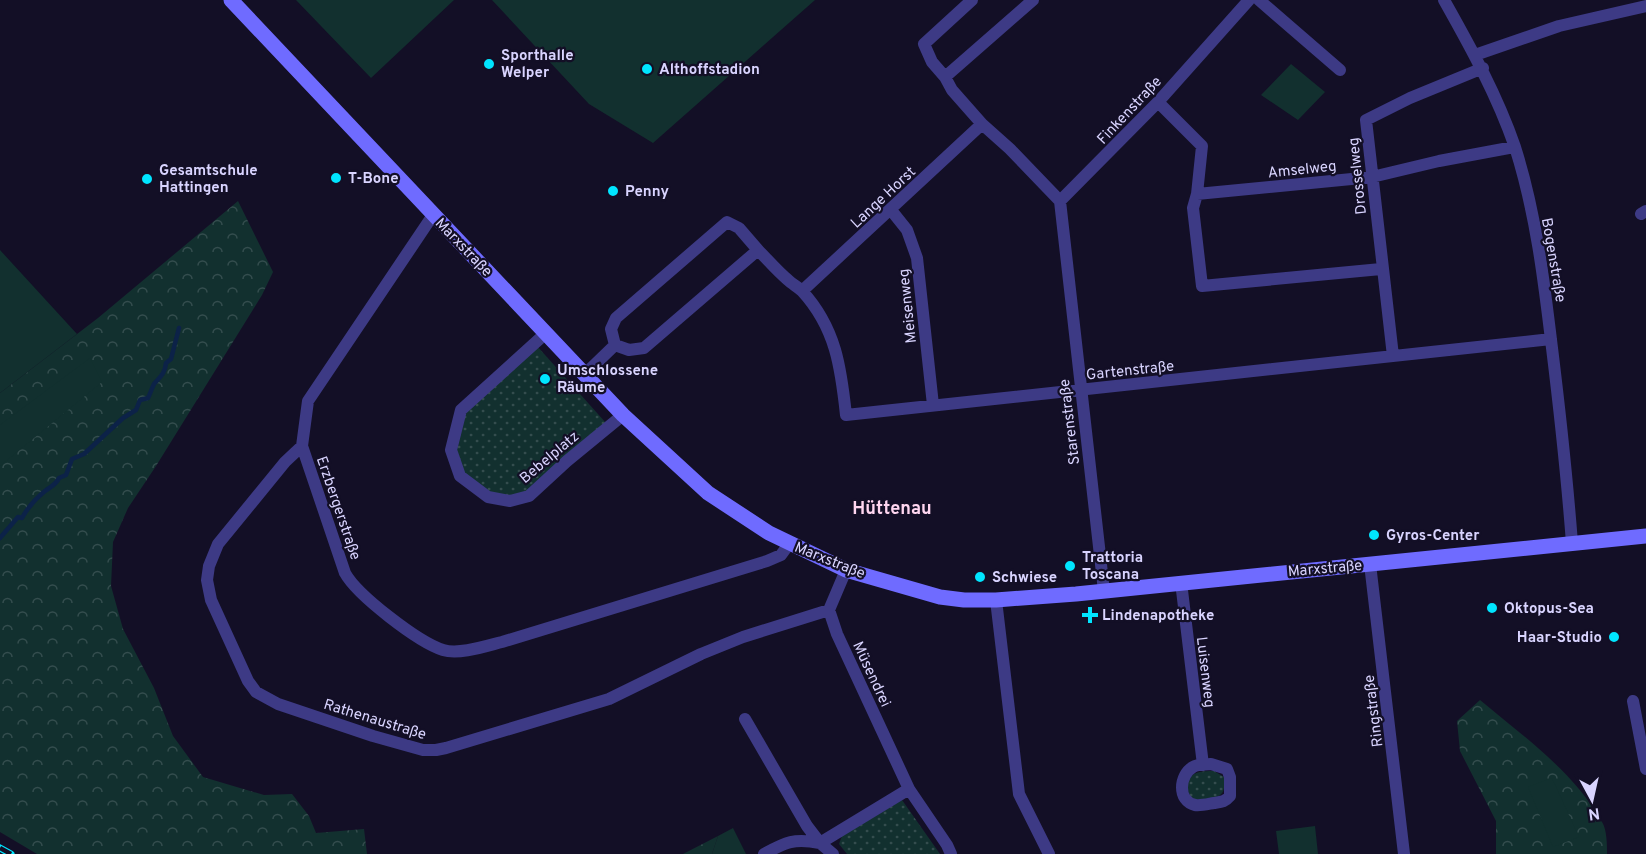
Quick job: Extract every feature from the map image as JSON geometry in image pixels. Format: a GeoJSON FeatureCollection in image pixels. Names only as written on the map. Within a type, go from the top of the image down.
{"type":"FeatureCollection","features":[{"type":"Feature","properties":{"kind":"street","name":"Marxstraße"},"geometry":{"type":"LineString","coordinates":[[231,0],[623,415],[708,493],[768,533],[846,570],[940,597],[996,600],[1646,536]]}},
{"type":"Feature","properties":{"kind":"street"},"geometry":{"type":"LineString","coordinates":[[972,0],[924,44],[932,62],[945,77],[951,90],[1060,201]]}},
{"type":"Feature","properties":{"kind":"street"},"geometry":{"type":"LineString","coordinates":[[945,77],[1033,0]]}},
{"type":"Feature","properties":{"kind":"street","name":"Finkenstraße"},"geometry":{"type":"LineString","coordinates":[[1060,201],[1158,102],[1249,0]]}},
{"type":"Feature","properties":{"kind":"street"},"geometry":{"type":"LineString","coordinates":[[1259,0],[1340,70]]}},
{"type":"Feature","properties":{"kind":"street","name":"Bogenstraße"},"geometry":{"type":"LineString","coordinates":[[1444,0],[1483,68],[1514,147],[1527,190],[1539,251],[1551,339],[1568,483],[1572,543]]}},
{"type":"Feature","properties":{"kind":"street"},"geometry":{"type":"LineString","coordinates":[[1475,55],[1559,27],[1646,6]]}},
{"type":"Feature","properties":{"kind":"street","name":"Drosselweg"},"geometry":{"type":"LineString","coordinates":[[1393,356],[1366,120],[1410,98],[1483,68]]}},
{"type":"Feature","properties":{"kind":"street"},"geometry":{"type":"LineString","coordinates":[[1158,102],[1202,146],[1197,194],[1193,208],[1202,286],[1382,268]]}},
{"type":"Feature","properties":{"kind":"street","name":"Lange Horst"},"geometry":{"type":"LineString","coordinates":[[802,291],[982,124]]}},
{"type":"Feature","properties":{"kind":"street","name":"Amselweg"},"geometry":{"type":"LineString","coordinates":[[1197,194],[1372,177],[1439,161],[1514,147]]}},
{"type":"Feature","properties":{"kind":"street","name":"Starenstraße"},"geometry":{"type":"LineString","coordinates":[[1060,201],[1104,591]]}},
{"type":"Feature","properties":{"kind":"street","name":"Meisenweg"},"geometry":{"type":"LineString","coordinates":[[891,210],[907,230],[917,258],[933,405]]}},
{"type":"Feature","properties":{"kind":"street","name":"Erzbergerstraße"},"geometry":{"type":"LineString","coordinates":[[433,215],[308,401],[302,446],[340,559],[350,582],[366,598],[408,630],[444,651],[469,650],[729,574],[780,555],[789,544]]}},
{"type":"Feature","properties":{"kind":"street"},"geometry":{"type":"LineString","coordinates":[[615,345],[611,330],[616,318],[727,222],[739,228],[787,279],[802,291]]}},
{"type":"Feature","properties":{"kind":"street"},"geometry":{"type":"LineString","coordinates":[[615,345],[629,350],[644,348],[759,250]]}},
{"type":"Feature","properties":{"kind":"street","name":"Gartenstraße"},"geometry":{"type":"LineString","coordinates":[[802,291],[828,329],[836,347],[846,415],[1551,339]]}},
{"type":"Feature","properties":{"kind":"street","name":"Bebelplatz"},"geometry":{"type":"LineString","coordinates":[[546,333],[461,410],[451,450],[460,476],[488,497],[510,501],[529,496],[623,415]]}},
{"type":"Feature","properties":{"kind":"street"},"geometry":{"type":"LineString","coordinates":[[585,374],[615,345]]}},
{"type":"Feature","properties":{"kind":"street","name":"Rathenaustraße"},"geometry":{"type":"LineString","coordinates":[[302,446],[285,462],[218,544],[208,566],[208,591],[248,681],[256,692],[278,704],[373,736],[423,750],[446,748],[609,699],[701,654],[754,633],[829,610]]}},
{"type":"Feature","properties":{"kind":"street","name":"Ringstraße"},"geometry":{"type":"LineString","coordinates":[[1370,564],[1404,854]]}},
{"type":"Feature","properties":{"kind":"street"},"geometry":{"type":"LineString","coordinates":[[829,610],[846,570]]}},
{"type":"Feature","properties":{"kind":"street","name":"Luisenweg"},"geometry":{"type":"LineString","coordinates":[[1181,582],[1203,765]]}},
{"type":"Feature","properties":{"kind":"street"},"geometry":{"type":"LineString","coordinates":[[996,600],[1018,794],[1050,854]]}},
{"type":"Feature","properties":{"kind":"street","name":"Müsendrei"},"geometry":{"type":"LineString","coordinates":[[829,610],[837,634],[909,789],[951,854]]}},
{"type":"Feature","properties":{"kind":"street"},"geometry":{"type":"LineString","coordinates":[[1633,701],[1646,769]]}},
{"type":"Feature","properties":{"kind":"street"},"geometry":{"type":"LineString","coordinates":[[746,719],[807,826],[820,843],[833,854]]}},
{"type":"Feature","properties":{"kind":"street"},"geometry":{"type":"LineString","coordinates":[[764,854],[794,840],[802,839],[820,843],[909,789]]}},
{"type":"Feature","properties":{"kind":"green space"},"geometry":{"type":"Polygon","coordinates":[[[296,0],[454,0],[371,78],[296,0]]]}},
{"type":"Feature","properties":{"kind":"green space","name":"Althoffstadion"},"geometry":{"type":"Polygon","coordinates":[[[492,0],[815,0],[653,143],[589,104],[492,0]]]}},
{"type":"Feature","properties":{"kind":"green space"},"geometry":{"type":"Polygon","coordinates":[[[1291,64],[1325,92],[1298,120],[1261,95],[1291,64]]]}},
{"type":"Feature","properties":{"kind":"green space"},"geometry":{"type":"Polygon","coordinates":[[[238,201],[273,272],[262,295],[128,508],[113,542],[111,586],[123,629],[154,688],[173,736],[203,777],[264,795],[292,794],[309,816],[316,833],[364,829],[367,854],[37,854],[0,832],[0,393],[98,318],[238,201]]]}},
{"type":"Feature","properties":{"kind":"green space"},"geometry":{"type":"Polygon","coordinates":[[[0,250],[77,334],[0,393],[0,250]]]}},
{"type":"Feature","properties":{"kind":"green space"},"geometry":{"type":"Polygon","coordinates":[[[537,346],[606,423],[527,494],[509,498],[489,493],[465,475],[455,444],[467,411],[537,346]]]}},
{"type":"Feature","properties":{"kind":"green space"},"geometry":{"type":"Polygon","coordinates":[[[90,358],[102,382],[0,466],[0,425],[90,358]]]}},
{"type":"Feature","properties":{"kind":"green space"},"geometry":{"type":"Polygon","coordinates":[[[1480,700],[1547,756],[1577,787],[1604,825],[1607,854],[1496,854],[1496,821],[1460,751],[1457,721],[1480,700]]]}},
{"type":"Feature","properties":{"kind":"green space"},"geometry":{"type":"Polygon","coordinates":[[[1214,771],[1224,777],[1221,794],[1210,798],[1191,797],[1188,792],[1189,779],[1199,772],[1214,771]]]}},
{"type":"Feature","properties":{"kind":"green space"},"geometry":{"type":"Polygon","coordinates":[[[1552,778],[1579,837],[1553,847],[1528,787],[1552,778]]]}},
{"type":"Feature","properties":{"kind":"green space"},"geometry":{"type":"Polygon","coordinates":[[[902,800],[940,854],[847,854],[839,844],[842,836],[902,800]]]}},
{"type":"Feature","properties":{"kind":"green space"},"geometry":{"type":"Polygon","coordinates":[[[1315,826],[1318,854],[1279,854],[1276,831],[1315,826]]]}},
{"type":"Feature","properties":{"kind":"green space"},"geometry":{"type":"Polygon","coordinates":[[[733,828],[746,854],[712,854],[718,836],[733,828]]]}},
{"type":"Feature","properties":{"kind":"green space"},"geometry":{"type":"Polygon","coordinates":[[[718,836],[712,854],[683,854],[718,836]]]}},
{"type":"Feature","properties":{"kind":"waterway"},"geometry":{"type":"LineString","coordinates":[[0,538],[18,517],[22,518],[38,497],[59,478],[66,475],[72,459],[84,454],[123,418],[136,410],[140,400],[148,398],[154,384],[163,373],[166,363],[171,359],[179,328]]}},
{"type":"Feature","properties":{"kind":"railway"},"geometry":{"type":"LineString","coordinates":[[0,848],[11,854]]}},
{"type":"Feature","properties":{"kind":"place","name":"Sporthalle Welper"},"geometry":{"type":"Point","coordinates":[489,64]}},
{"type":"Feature","properties":{"kind":"place","name":"Althoffstadion"},"geometry":{"type":"Point","coordinates":[647,69]}},
{"type":"Feature","properties":{"kind":"place","name":"T-Bone"},"geometry":{"type":"Point","coordinates":[336,178]}},
{"type":"Feature","properties":{"kind":"place","name":"Gesamtschule Hattingen"},"geometry":{"type":"Point","coordinates":[147,179]}},
{"type":"Feature","properties":{"kind":"place","name":"Penny"},"geometry":{"type":"Point","coordinates":[613,191]}},
{"type":"Feature","properties":{"kind":"place","name":"Umschlossene Räume"},"geometry":{"type":"Point","coordinates":[545,379]}},
{"type":"Feature","properties":{"kind":"place","name":"Gyros-Center"},"geometry":{"type":"Point","coordinates":[1374,535]}},
{"type":"Feature","properties":{"kind":"place","name":"Trattoria Toscana"},"geometry":{"type":"Point","coordinates":[1070,566]}},
{"type":"Feature","properties":{"kind":"place","name":"Schwiese"},"geometry":{"type":"Point","coordinates":[980,577]}},
{"type":"Feature","properties":{"kind":"place","name":"Oktopus-Sea"},"geometry":{"type":"Point","coordinates":[1492,608]}},
{"type":"Feature","properties":{"kind":"place","name":"Lindenapotheke"},"geometry":{"type":"Point","coordinates":[1090,615]}},
{"type":"Feature","properties":{"kind":"place","name":"Haar-Studio"},"geometry":{"type":"Point","coordinates":[1614,637]}},
{"type":"Feature","properties":{"kind":"district","name":"Hüttenau"},"geometry":{"type":"Point","coordinates":[892,508]}}]}
